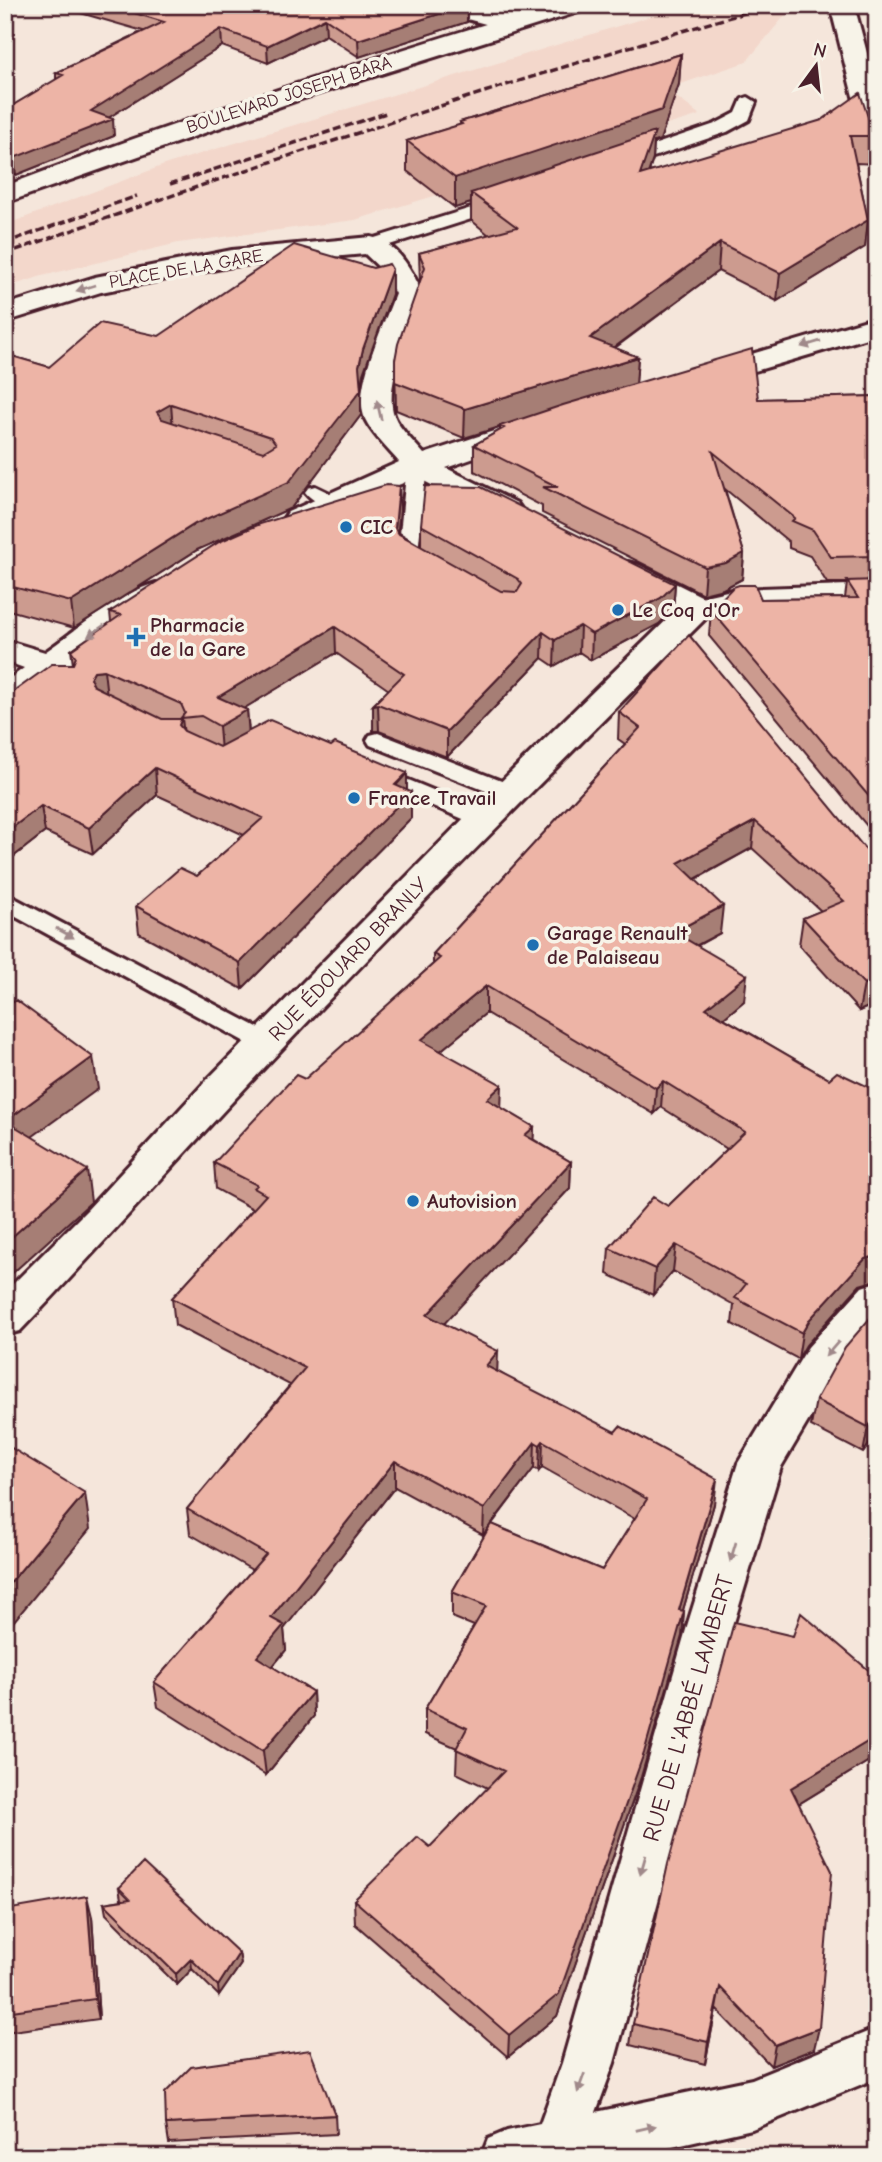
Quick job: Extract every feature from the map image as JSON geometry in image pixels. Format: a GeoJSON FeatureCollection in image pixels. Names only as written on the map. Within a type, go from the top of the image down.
{"type":"FeatureCollection","features":[{"type":"Feature","properties":{"kind":"street"},"geometry":{"type":"LineString","coordinates":[[442,5],[512,24]]}},
{"type":"Feature","properties":{"kind":"street","name":"BOULEVARD JOSEPH BARA"},"geometry":{"type":"LineString","coordinates":[[5,195],[78,166],[247,108],[576,5]]}},
{"type":"Feature","properties":{"kind":"street"},"geometry":{"type":"LineString","coordinates":[[842,5],[877,139]]}},
{"type":"Feature","properties":{"kind":"street"},"geometry":{"type":"LineString","coordinates":[[371,246],[396,268],[409,294],[380,378],[376,400],[380,419],[417,465],[529,522]]}},
{"type":"Feature","properties":{"kind":"street","name":"PLACE DE LA GARE"},"geometry":{"type":"LineString","coordinates":[[5,314],[94,285],[232,258],[371,246]]}},
{"type":"Feature","properties":{"kind":"street"},"geometry":{"type":"LineString","coordinates":[[674,386],[877,326]]}},
{"type":"Feature","properties":{"kind":"street"},"geometry":{"type":"LineString","coordinates":[[272,531],[325,498],[550,422]]}},
{"type":"Feature","properties":{"kind":"street"},"geometry":{"type":"LineString","coordinates":[[604,560],[692,627],[736,599],[877,594]]}},
{"type":"Feature","properties":{"kind":"street"},"geometry":{"type":"LineString","coordinates":[[5,698],[50,673],[186,574]]}},
{"type":"Feature","properties":{"kind":"street","name":"RUE ÉDOUARD BRANLY"},"geometry":{"type":"LineString","coordinates":[[5,1319],[482,819],[692,627]]}},
{"type":"Feature","properties":{"kind":"street"},"geometry":{"type":"LineString","coordinates":[[5,650],[50,673]]}},
{"type":"Feature","properties":{"kind":"street","name":"RUE DE L'ABBÉ LAMBERT"},"geometry":{"type":"LineString","coordinates":[[558,2148],[588,2063],[710,1626],[760,1463],[823,1359],[877,1298]]}},
{"type":"Feature","properties":{"kind":"street"},"geometry":{"type":"LineString","coordinates":[[507,2157],[752,2104],[877,2053]]}},
{"type":"Feature","properties":{"kind":"lane"},"geometry":{"type":"LineString","coordinates":[[606,168],[721,128],[743,116],[748,102]]}},
{"type":"Feature","properties":{"kind":"lane"},"geometry":{"type":"LineString","coordinates":[[371,246],[516,198]]}},
{"type":"Feature","properties":{"kind":"lane"},"geometry":{"type":"LineString","coordinates":[[417,465],[408,554],[442,573]]}},
{"type":"Feature","properties":{"kind":"lane"},"geometry":{"type":"LineString","coordinates":[[378,740],[509,792]]}},
{"type":"Feature","properties":{"kind":"lane"},"geometry":{"type":"LineString","coordinates":[[359,767],[482,819]]}},
{"type":"Feature","properties":{"kind":"lane"},"geometry":{"type":"LineString","coordinates":[[5,901],[267,1044]]}},
{"type":"Feature","properties":{"kind":"shaded area"},"geometry":{"type":"Polygon","coordinates":[[[687,5],[792,7],[746,62],[666,89],[700,115],[355,220],[178,243],[42,276],[5,288],[5,225],[167,164],[687,5]]]}},
{"type":"Feature","properties":{"kind":"building"},"geometry":{"type":"Polygon","coordinates":[[[108,5],[467,5],[358,40],[325,18],[267,46],[221,29],[91,111],[113,119],[14,158],[5,153],[5,110],[63,75],[56,73],[164,22],[108,5]]]}},
{"type":"Feature","properties":{"kind":"building"},"geometry":{"type":"Polygon","coordinates":[[[681,54],[662,110],[455,178],[407,141],[462,124],[460,122],[681,54]]]}},
{"type":"Feature","properties":{"kind":"building"},"geometry":{"type":"Polygon","coordinates":[[[860,93],[869,120],[877,122],[877,136],[850,136],[868,220],[780,273],[720,243],[590,338],[638,357],[465,409],[395,382],[398,344],[425,267],[419,253],[517,227],[471,193],[655,132],[640,175],[822,120],[860,93]]]}},
{"type":"Feature","properties":{"kind":"building"},"geometry":{"type":"Polygon","coordinates":[[[294,245],[373,268],[389,264],[392,269],[363,349],[359,366],[361,390],[289,482],[195,524],[71,602],[5,585],[5,354],[49,367],[100,323],[159,336],[294,245]],[[171,404],[157,412],[162,419],[263,452],[276,444],[271,437],[171,404]]]}},
{"type":"Feature","properties":{"kind":"building"},"geometry":{"type":"Polygon","coordinates":[[[752,349],[758,399],[877,396],[877,556],[831,557],[813,530],[792,521],[795,518],[713,452],[744,553],[726,563],[705,567],[543,487],[558,487],[474,445],[504,428],[500,426],[752,349]]]}},
{"type":"Feature","properties":{"kind":"building"},"geometry":{"type":"Polygon","coordinates":[[[386,485],[399,486],[395,528],[399,534],[501,591],[517,592],[522,584],[518,579],[421,525],[425,486],[481,487],[675,584],[661,598],[592,634],[580,626],[555,640],[543,632],[447,731],[378,704],[373,705],[404,674],[335,627],[218,697],[247,710],[219,726],[201,716],[182,718],[179,725],[184,731],[219,747],[270,720],[331,746],[335,743],[407,773],[395,785],[411,792],[240,963],[136,906],[180,868],[197,876],[263,818],[155,768],[89,828],[41,806],[5,833],[5,698],[52,664],[73,664],[76,657],[71,650],[121,615],[110,612],[219,542],[260,524],[386,485]],[[104,670],[94,671],[90,678],[94,686],[162,719],[180,719],[185,713],[181,704],[104,670]]]}},
{"type":"Feature","properties":{"kind":"building"},"geometry":{"type":"Polygon","coordinates":[[[877,580],[877,806],[711,610],[733,587],[739,585],[755,585],[761,599],[858,598],[847,581],[877,580]]]}},
{"type":"Feature","properties":{"kind":"building"},"geometry":{"type":"Polygon","coordinates":[[[689,635],[866,850],[877,852],[877,913],[871,914],[877,920],[877,978],[864,984],[803,918],[844,901],[755,821],[678,863],[723,906],[674,932],[747,975],[706,1008],[829,1079],[837,1072],[877,1091],[877,1256],[865,1259],[810,1319],[802,1333],[735,1298],[746,1284],[676,1245],[655,1269],[609,1248],[653,1197],[668,1206],[745,1132],[663,1081],[656,1088],[486,986],[421,1040],[502,1085],[487,1099],[534,1127],[525,1135],[571,1162],[427,1315],[498,1351],[486,1366],[615,1432],[620,1426],[717,1479],[679,1610],[684,1611],[644,1753],[559,1994],[509,2035],[354,1900],[418,1837],[430,1847],[504,1771],[456,1749],[467,1728],[425,1709],[486,1606],[452,1592],[491,1524],[602,1570],[647,1499],[543,1441],[540,1445],[535,1442],[484,1509],[395,1461],[271,1618],[284,1625],[257,1657],[313,1692],[263,1751],[154,1682],[266,1554],[187,1509],[305,1368],[172,1298],[266,1195],[254,1188],[257,1185],[214,1163],[296,1075],[305,1079],[440,958],[433,954],[640,728],[619,712],[689,635]]]}},
{"type":"Feature","properties":{"kind":"building"},"geometry":{"type":"Polygon","coordinates":[[[16,1000],[93,1057],[6,1121],[87,1170],[5,1243],[5,1008],[16,1000]]]}},
{"type":"Feature","properties":{"kind":"building"},"geometry":{"type":"Polygon","coordinates":[[[877,1310],[877,1415],[868,1427],[816,1400],[845,1347],[877,1310]]]}},
{"type":"Feature","properties":{"kind":"building"},"geometry":{"type":"Polygon","coordinates":[[[5,1444],[85,1493],[5,1589],[5,1444]]]}},
{"type":"Feature","properties":{"kind":"building"},"geometry":{"type":"Polygon","coordinates":[[[801,1613],[872,1673],[869,1675],[877,1683],[877,1736],[791,1788],[832,1871],[819,2028],[775,2045],[720,1987],[708,2042],[633,2024],[668,1864],[734,1622],[793,1636],[801,1613]]]}},
{"type":"Feature","properties":{"kind":"building"},"geometry":{"type":"Polygon","coordinates":[[[143,1863],[239,1953],[218,1986],[191,1959],[176,1974],[104,1903],[130,1899],[119,1888],[143,1863]]]}},
{"type":"Feature","properties":{"kind":"building"},"geometry":{"type":"Polygon","coordinates":[[[87,1896],[95,1999],[5,2012],[5,1910],[87,1896]]]}},
{"type":"Feature","properties":{"kind":"building"},"geometry":{"type":"Polygon","coordinates":[[[310,2050],[335,2115],[166,2124],[165,2093],[191,2067],[310,2050]]]}},
{"type":"Feature","properties":{"kind":"railway"},"geometry":{"type":"LineString","coordinates":[[5,254],[387,124],[579,62],[772,5]]}},
{"type":"Feature","properties":{"kind":"railway"},"geometry":{"type":"LineString","coordinates":[[170,184],[386,113]]}},
{"type":"Feature","properties":{"kind":"railway"},"geometry":{"type":"LineString","coordinates":[[5,243],[137,196]]}},
{"type":"Feature","properties":{"kind":"place","name":"CIC"},"geometry":{"type":"Point","coordinates":[346,527]}},
{"type":"Feature","properties":{"kind":"place","name":"Le Coq d'Or"},"geometry":{"type":"Point","coordinates":[618,610]}},
{"type":"Feature","properties":{"kind":"place","name":"Pharmacie de la Gare"},"geometry":{"type":"Point","coordinates":[136,637]}},
{"type":"Feature","properties":{"kind":"place","name":"France Travail"},"geometry":{"type":"Point","coordinates":[354,798]}},
{"type":"Feature","properties":{"kind":"place","name":"Garage Renault de Palaiseau"},"geometry":{"type":"Point","coordinates":[533,945]}},
{"type":"Feature","properties":{"kind":"place","name":"Autovision"},"geometry":{"type":"Point","coordinates":[413,1201]}}]}
